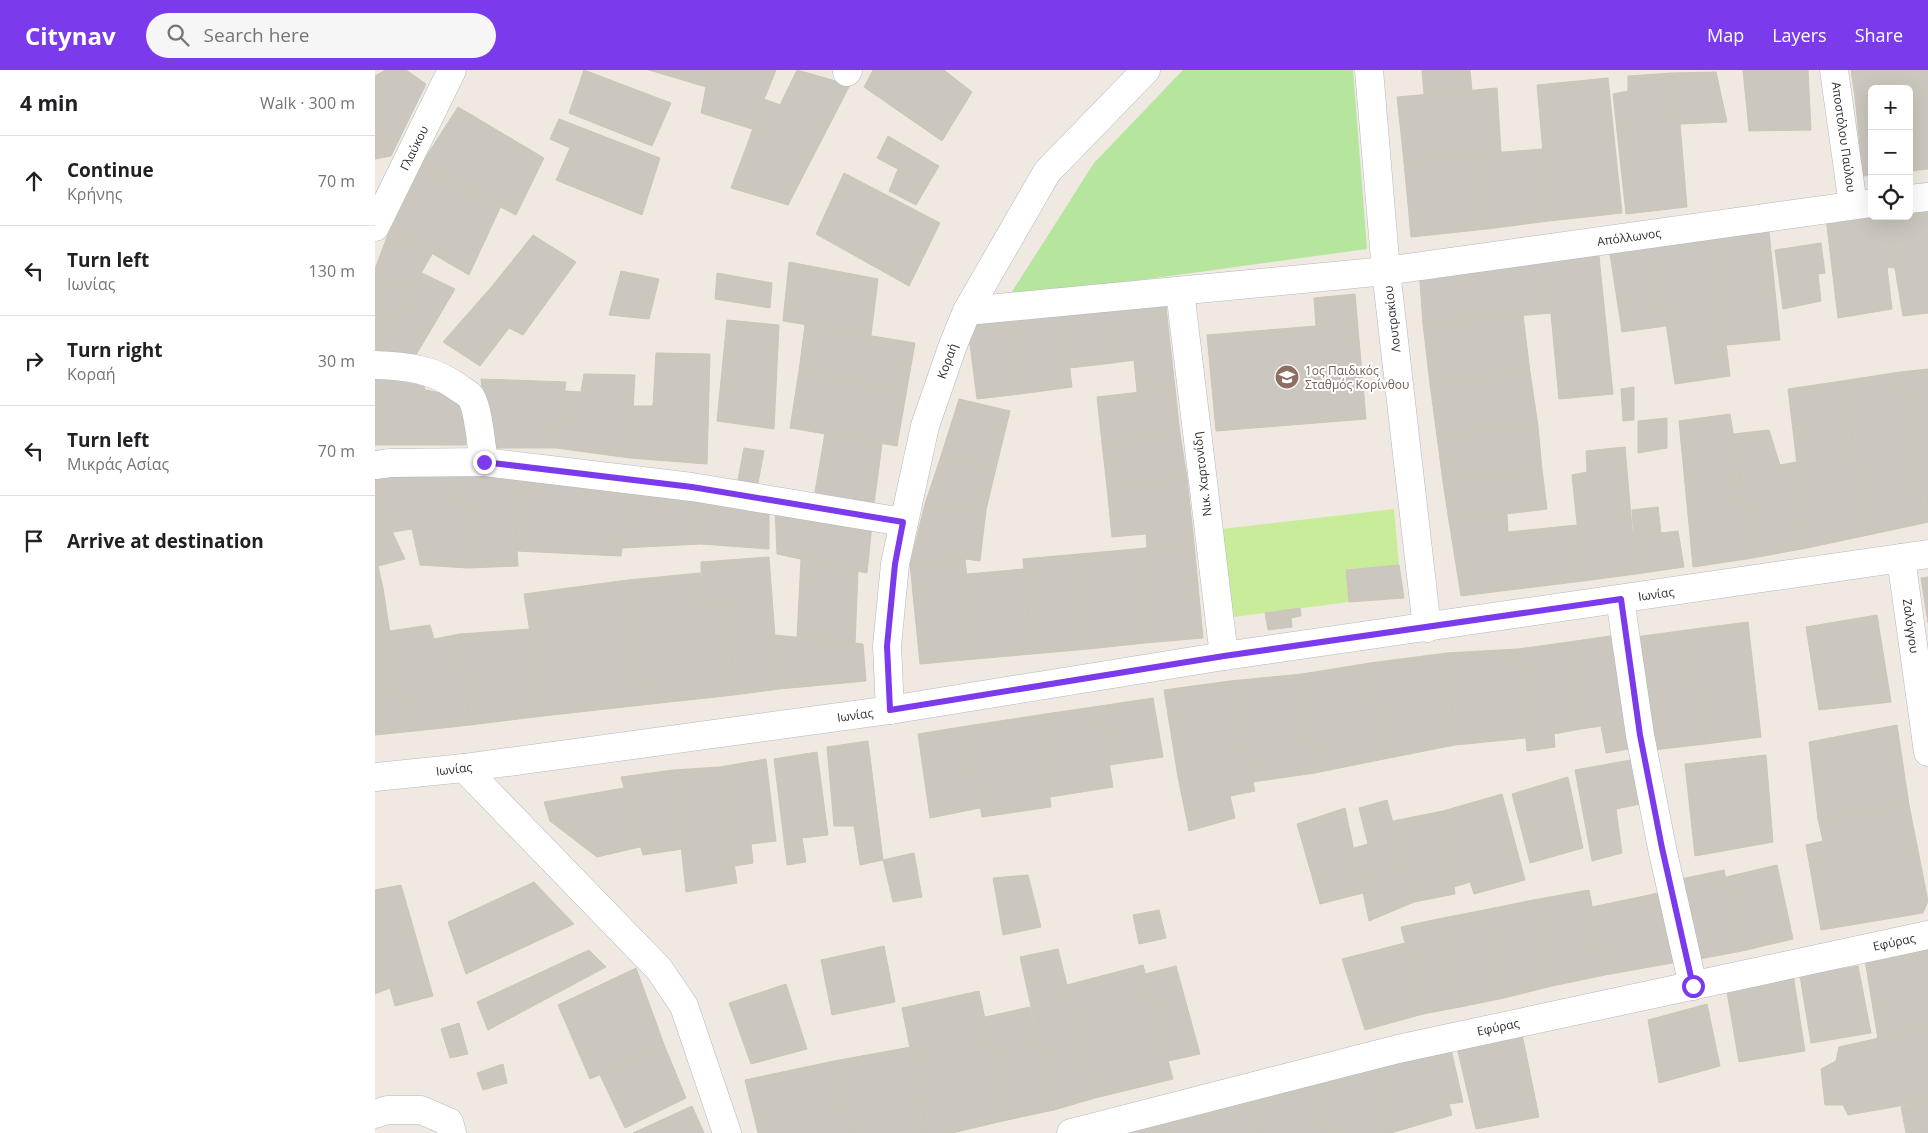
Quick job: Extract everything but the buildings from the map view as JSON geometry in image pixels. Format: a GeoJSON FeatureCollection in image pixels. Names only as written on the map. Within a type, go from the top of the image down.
{"type":"FeatureCollection","features":[{"type":"Feature","properties":{"kind":"street","name":"Γλαύκου"},"geometry":{"type":"LineString","coordinates":[[377,216],[452,70]]}},
{"type":"Feature","properties":{"kind":"street","name":"Κοραή"},"geometry":{"type":"LineString","coordinates":[[890,710],[887,646],[895,564],[925,426],[953,345],[967,311],[1047,172],[1146,70]]}},
{"type":"Feature","properties":{"kind":"street","name":"Λουτρακίου"},"geometry":{"type":"LineString","coordinates":[[1369,70],[1386,271],[1427,628]]}},
{"type":"Feature","properties":{"kind":"street","name":"Αποστόλου Παύλου"},"geometry":{"type":"LineString","coordinates":[[1835,70],[1862,204]]}},
{"type":"Feature","properties":{"kind":"street"},"geometry":{"type":"LineString","coordinates":[[1913,199],[1928,197]]}},
{"type":"Feature","properties":{"kind":"street","name":"Απόλλωνος"},"geometry":{"type":"LineString","coordinates":[[967,311],[1386,271],[1862,204]]}},
{"type":"Feature","properties":{"kind":"street","name":"Νικ. Χαρτονίδη"},"geometry":{"type":"LineString","coordinates":[[1180,291],[1224,656]]}},
{"type":"Feature","properties":{"kind":"street"},"geometry":{"type":"LineString","coordinates":[[375,365],[397,365],[428,370],[455,385],[471,397],[476,413],[484,462]]}},
{"type":"Feature","properties":{"kind":"street"},"geometry":{"type":"LineString","coordinates":[[375,465],[390,463],[484,462],[692,487],[903,522]]}},
{"type":"Feature","properties":{"kind":"street","name":"Ιωνίας"},"geometry":{"type":"LineString","coordinates":[[375,778],[464,768],[890,710],[1224,656],[1928,554]]}},
{"type":"Feature","properties":{"kind":"street","name":"Ζαλόγγου"},"geometry":{"type":"LineString","coordinates":[[1901,558],[1928,752]]}},
{"type":"Feature","properties":{"kind":"street"},"geometry":{"type":"LineString","coordinates":[[1621,599],[1640,735],[1662,848],[1693,986]]}},
{"type":"Feature","properties":{"kind":"street"},"geometry":{"type":"LineString","coordinates":[[464,768],[659,969],[684,1006],[727,1133]]}},
{"type":"Feature","properties":{"kind":"street","name":"Εφύρας"},"geometry":{"type":"LineString","coordinates":[[1071,1133],[1398,1049],[1928,935]]}},
{"type":"Feature","properties":{"kind":"street"},"geometry":{"type":"LineString","coordinates":[[375,1114],[387,1110],[421,1110],[449,1122],[452,1133]]}},
{"type":"Feature","properties":{"kind":"green space"},"geometry":{"type":"Polygon","coordinates":[[[1183,70],[1353,70],[1367,249],[1008,298],[1094,163],[1183,70]]]}},
{"type":"Feature","properties":{"kind":"green space"},"geometry":{"type":"Polygon","coordinates":[[[1394,509],[1399,565],[1346,570],[1349,602],[1233,617],[1222,529],[1394,509]]]}},
{"type":"Feature","properties":{"kind":"place","name":"1ος Παιδικός Σταθμός Κορίνθου"},"geometry":{"type":"Point","coordinates":[1287,377]}},
{"type":"Feature","properties":{"kind":"route"},"geometry":{"type":"LineString","coordinates":[[484,462],[692,487],[903,522],[895,564],[887,646],[890,710],[1224,656],[1621,599],[1640,735],[1662,848],[1693,986]]}}]}
